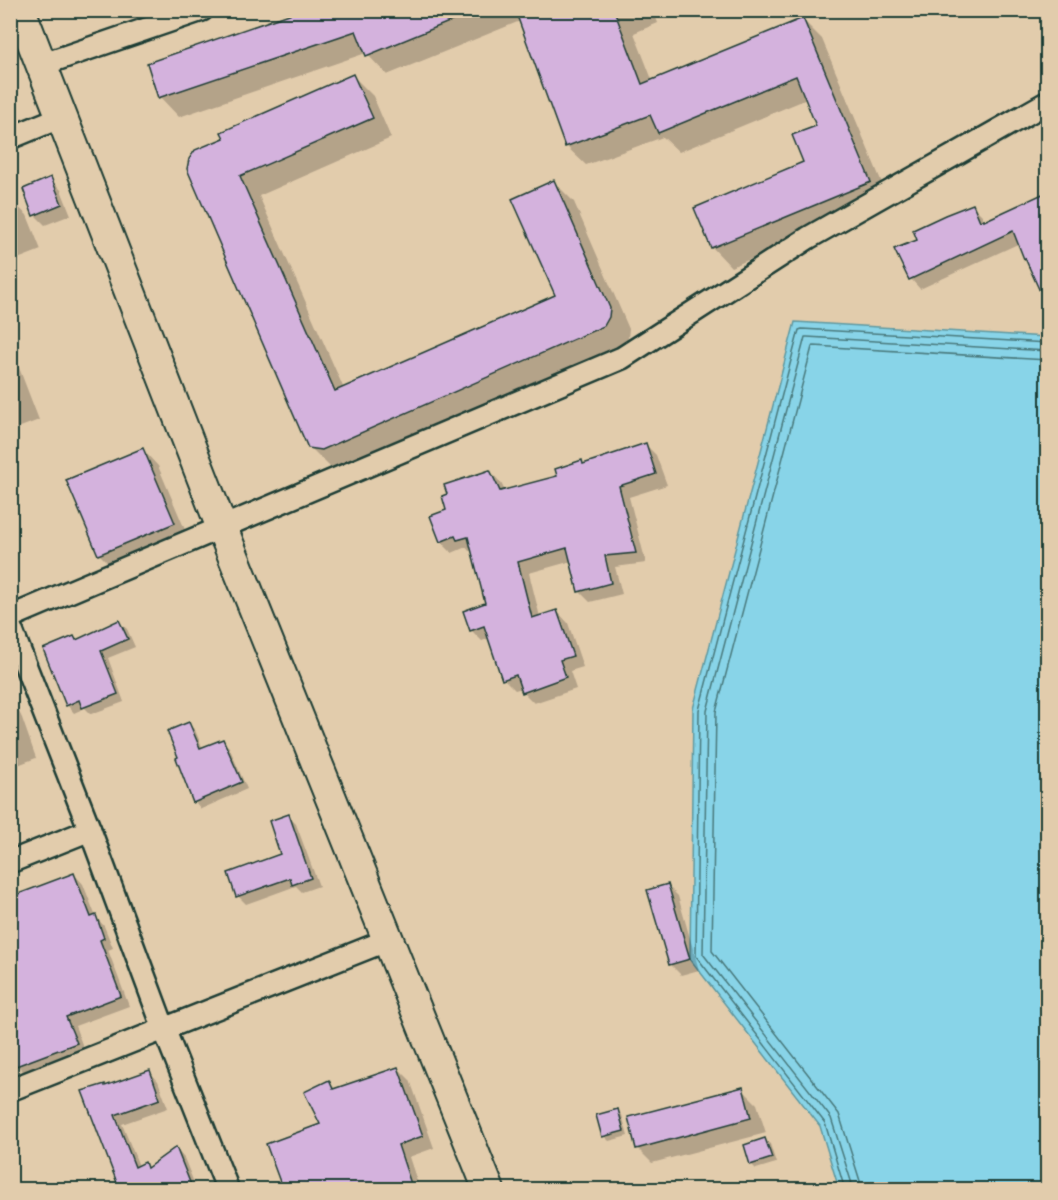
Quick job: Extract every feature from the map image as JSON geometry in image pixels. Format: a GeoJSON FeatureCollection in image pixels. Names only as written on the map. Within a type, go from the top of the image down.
{"type":"FeatureCollection","features":[{"type":"Feature","properties":{"kind":"street"},"geometry":{"type":"LineString","coordinates":[[20,10],[222,528],[489,1190]]}},
{"type":"Feature","properties":{"kind":"street"},"geometry":{"type":"LineString","coordinates":[[41,65],[202,10]]}},
{"type":"Feature","properties":{"kind":"street"},"geometry":{"type":"LineString","coordinates":[[10,617],[622,358],[808,238],[1047,102]]}},
{"type":"Feature","properties":{"kind":"street"},"geometry":{"type":"LineString","coordinates":[[10,138],[62,117]]}},
{"type":"Feature","properties":{"kind":"street"},"geometry":{"type":"LineString","coordinates":[[10,626],[228,1190]]}},
{"type":"Feature","properties":{"kind":"street"},"geometry":{"type":"LineString","coordinates":[[10,862],[90,830]]}},
{"type":"Feature","properties":{"kind":"street"},"geometry":{"type":"LineString","coordinates":[[10,1090],[388,940]]}},
{"type":"Feature","properties":{"kind":"water"},"geometry":{"type":"Polygon","coordinates":[[[795,322],[1047,337],[1047,1189],[839,1189],[820,1126],[690,959],[693,709],[795,322]]]}},
{"type":"Feature","properties":{"kind":"building"},"geometry":{"type":"Polygon","coordinates":[[[301,10],[476,11],[366,56],[356,31],[158,98],[147,63],[301,10]]]}},
{"type":"Feature","properties":{"kind":"building"},"geometry":{"type":"Polygon","coordinates":[[[515,10],[614,10],[642,84],[803,18],[871,182],[711,248],[694,208],[803,162],[792,135],[816,126],[796,76],[658,133],[650,115],[565,147],[515,10]]]}},
{"type":"Feature","properties":{"kind":"building"},"geometry":{"type":"Polygon","coordinates":[[[353,74],[373,118],[240,176],[335,391],[555,295],[512,199],[554,180],[610,308],[609,317],[604,326],[322,450],[308,448],[187,169],[189,159],[195,150],[224,138],[221,132],[353,74]]]}},
{"type":"Feature","properties":{"kind":"building"},"geometry":{"type":"Polygon","coordinates":[[[51,177],[62,204],[33,216],[23,189],[51,177]]]}},
{"type":"Feature","properties":{"kind":"building"},"geometry":{"type":"Polygon","coordinates":[[[1047,192],[1047,307],[1013,231],[909,280],[894,249],[917,240],[913,230],[973,204],[980,221],[984,219],[984,221],[1047,192]]]}},
{"type":"Feature","properties":{"kind":"building"},"geometry":{"type":"Polygon","coordinates":[[[646,443],[656,474],[619,486],[636,553],[605,556],[611,583],[578,592],[567,548],[518,562],[532,618],[557,610],[573,656],[560,660],[566,677],[522,693],[516,675],[502,680],[484,626],[470,631],[463,611],[485,603],[468,537],[457,540],[455,536],[440,542],[430,516],[446,510],[442,496],[447,494],[444,485],[490,470],[500,491],[557,476],[555,469],[582,460],[583,464],[646,443]]]}},
{"type":"Feature","properties":{"kind":"building"},"geometry":{"type":"Polygon","coordinates":[[[143,448],[175,523],[98,555],[66,480],[143,448]]]}},
{"type":"Feature","properties":{"kind":"building"},"geometry":{"type":"Polygon","coordinates":[[[119,620],[128,639],[101,651],[118,694],[82,708],[79,700],[66,706],[43,649],[74,636],[76,640],[119,620]]]}},
{"type":"Feature","properties":{"kind":"building"},"geometry":{"type":"Polygon","coordinates":[[[189,722],[200,748],[223,739],[242,782],[193,803],[167,731],[189,722]]]}},
{"type":"Feature","properties":{"kind":"building"},"geometry":{"type":"Polygon","coordinates":[[[289,814],[311,878],[292,885],[290,878],[236,897],[228,873],[280,854],[269,821],[289,814]]]}},
{"type":"Feature","properties":{"kind":"building"},"geometry":{"type":"Polygon","coordinates":[[[74,873],[91,917],[96,915],[104,938],[100,940],[121,996],[66,1017],[77,1043],[16,1066],[10,1052],[10,897],[74,873]]]}},
{"type":"Feature","properties":{"kind":"building"},"geometry":{"type":"Polygon","coordinates":[[[668,884],[690,959],[669,965],[647,890],[668,884]]]}},
{"type":"Feature","properties":{"kind":"building"},"geometry":{"type":"Polygon","coordinates":[[[398,1067],[423,1136],[398,1145],[413,1190],[283,1190],[266,1144],[320,1124],[304,1092],[329,1080],[333,1089],[398,1067]]]}},
{"type":"Feature","properties":{"kind":"building"},"geometry":{"type":"Polygon","coordinates":[[[150,1070],[160,1099],[115,1115],[135,1167],[145,1162],[147,1168],[176,1147],[193,1190],[118,1190],[82,1091],[105,1084],[105,1086],[150,1070]]]}},
{"type":"Feature","properties":{"kind":"building"},"geometry":{"type":"Polygon","coordinates":[[[743,1087],[751,1118],[636,1149],[628,1117],[743,1087]]]}},
{"type":"Feature","properties":{"kind":"building"},"geometry":{"type":"Polygon","coordinates":[[[618,1109],[624,1131],[602,1137],[596,1115],[618,1109]]]}},
{"type":"Feature","properties":{"kind":"building"},"geometry":{"type":"Polygon","coordinates":[[[765,1138],[772,1158],[750,1165],[744,1145],[765,1138]]]}}]}
